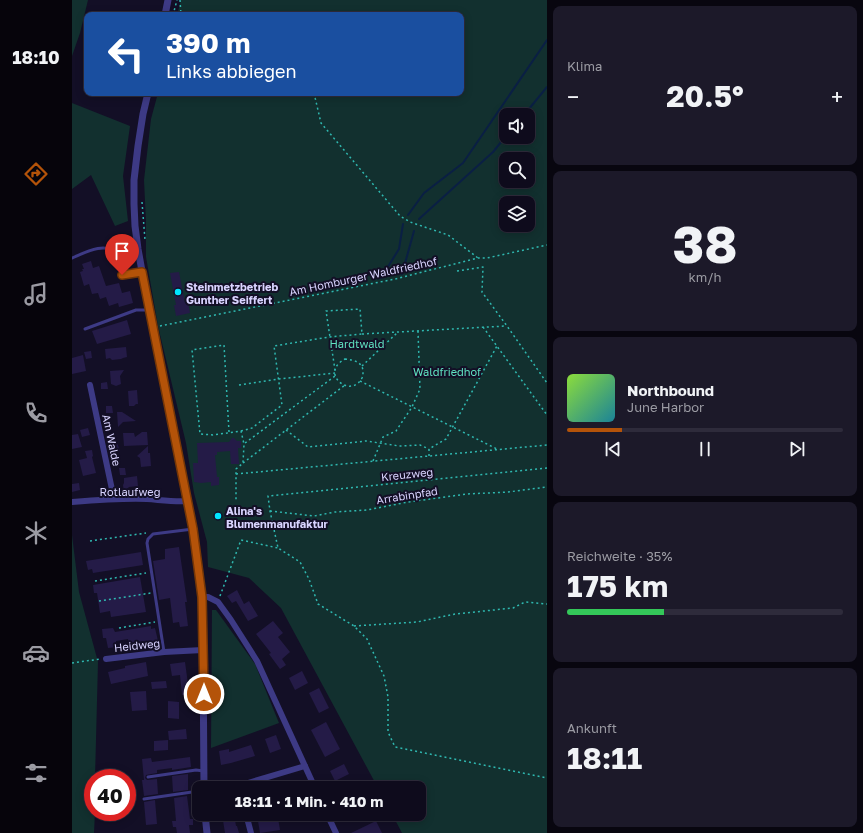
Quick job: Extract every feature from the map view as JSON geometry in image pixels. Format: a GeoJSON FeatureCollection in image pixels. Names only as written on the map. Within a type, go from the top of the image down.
{"type":"FeatureCollection","features":[{"type":"Feature","properties":{"kind":"street"},"geometry":{"type":"LineString","coordinates":[[166,12],[168,0]]}},
{"type":"Feature","properties":{"kind":"street"},"geometry":{"type":"LineString","coordinates":[[147,96],[138,146],[134,180],[135,226],[149,310],[188,501],[202,597],[204,781]]}},
{"type":"Feature","properties":{"kind":"street","name":"Am Walde"},"geometry":{"type":"LineString","coordinates":[[90,386],[114,499]]}},
{"type":"Feature","properties":{"kind":"street","name":"Rotlaufweg"},"geometry":{"type":"LineString","coordinates":[[72,502],[114,499],[148,499],[175,502],[188,501]]}},
{"type":"Feature","properties":{"kind":"street"},"geometry":{"type":"LineString","coordinates":[[202,597],[208,597],[218,602],[257,661],[312,781]]}},
{"type":"Feature","properties":{"kind":"street","name":"Heidweg"},"geometry":{"type":"LineString","coordinates":[[106,659],[164,652],[203,650]]}},
{"type":"Feature","properties":{"kind":"street"},"geometry":{"type":"LineString","coordinates":[[257,781],[305,766]]}},
{"type":"Feature","properties":{"kind":"street"},"geometry":{"type":"LineString","coordinates":[[206,821],[207,833]]}},
{"type":"Feature","properties":{"kind":"street"},"geometry":{"type":"LineString","coordinates":[[248,821],[251,833]]}},
{"type":"Feature","properties":{"kind":"street"},"geometry":{"type":"LineString","coordinates":[[330,821],[336,833]]}},
{"type":"Feature","properties":{"kind":"lane"},"geometry":{"type":"LineString","coordinates":[[72,258],[91,250],[109,248],[115,253],[122,275],[142,272]]}},
{"type":"Feature","properties":{"kind":"lane"},"geometry":{"type":"LineString","coordinates":[[85,328],[136,310],[149,310]]}},
{"type":"Feature","properties":{"kind":"lane"},"geometry":{"type":"LineString","coordinates":[[164,652],[147,543],[153,534],[193,529]]}},
{"type":"Feature","properties":{"kind":"lane"},"geometry":{"type":"LineString","coordinates":[[148,777],[196,770],[204,771]]}},
{"type":"Feature","properties":{"kind":"lane"},"geometry":{"type":"LineString","coordinates":[[144,798],[192,793]]}},
{"type":"Feature","properties":{"kind":"path"},"geometry":{"type":"LineString","coordinates":[[174,12],[177,0]]}},
{"type":"Feature","properties":{"kind":"path"},"geometry":{"type":"LineString","coordinates":[[180,0],[181,12]]}},
{"type":"Feature","properties":{"kind":"path"},"geometry":{"type":"LineString","coordinates":[[315,96],[321,123],[400,216],[410,222],[448,235],[478,258]]}},
{"type":"Feature","properties":{"kind":"path"},"geometry":{"type":"LineString","coordinates":[[142,197],[145,242]]}},
{"type":"Feature","properties":{"kind":"path","name":"Am Homburger Waldfriedhof"},"geometry":{"type":"LineString","coordinates":[[158,326],[395,279],[478,258],[487,258],[547,245]]}},
{"type":"Feature","properties":{"kind":"path"},"geometry":{"type":"LineString","coordinates":[[457,271],[483,267],[482,292],[547,383]]}},
{"type":"Feature","properties":{"kind":"path"},"geometry":{"type":"LineString","coordinates":[[334,370],[339,362],[345,359],[353,360],[359,362],[362,366],[363,376],[358,384],[351,387],[342,384],[335,376],[335,373],[334,370],[329,337],[326,311],[360,309],[362,334]]}},
{"type":"Feature","properties":{"kind":"path"},"geometry":{"type":"LineString","coordinates":[[230,432],[224,345],[192,350],[200,434],[213,435],[241,431],[252,428],[282,405],[274,346],[329,337],[362,334],[507,326]]}},
{"type":"Feature","properties":{"kind":"path"},"geometry":{"type":"LineString","coordinates":[[483,327],[547,415]]}},
{"type":"Feature","properties":{"kind":"path"},"geometry":{"type":"LineString","coordinates":[[373,461],[383,437],[396,431],[412,407],[420,389],[418,331]]}},
{"type":"Feature","properties":{"kind":"path"},"geometry":{"type":"LineString","coordinates":[[362,366],[399,332]]}},
{"type":"Feature","properties":{"kind":"path"},"geometry":{"type":"LineString","coordinates":[[429,449],[446,439],[497,346]]}},
{"type":"Feature","properties":{"kind":"path"},"geometry":{"type":"LineString","coordinates":[[238,385],[335,373]]}},
{"type":"Feature","properties":{"kind":"path"},"geometry":{"type":"LineString","coordinates":[[244,444],[335,376]]}},
{"type":"Feature","properties":{"kind":"path"},"geometry":{"type":"LineString","coordinates":[[360,381],[497,449]]}},
{"type":"Feature","properties":{"kind":"path"},"geometry":{"type":"LineString","coordinates":[[236,500],[236,469],[345,385]]}},
{"type":"Feature","properties":{"kind":"path"},"geometry":{"type":"LineString","coordinates":[[286,430],[308,447],[366,441],[399,446],[420,445],[429,449]]}},
{"type":"Feature","properties":{"kind":"path"},"geometry":{"type":"LineString","coordinates":[[241,431],[244,444],[243,463]]}},
{"type":"Feature","properties":{"kind":"path"},"geometry":{"type":"LineString","coordinates":[[236,474],[547,444]]}},
{"type":"Feature","properties":{"kind":"path"},"geometry":{"type":"LineString","coordinates":[[429,449],[429,456]]}},
{"type":"Feature","properties":{"kind":"path","name":"Kreuzweg"},"geometry":{"type":"LineString","coordinates":[[270,511],[268,496],[547,468]]}},
{"type":"Feature","properties":{"kind":"path","name":"Arrabinpfad"},"geometry":{"type":"LineString","coordinates":[[270,511],[314,516],[335,512],[367,510],[408,502],[467,494],[508,492],[547,486]]}},
{"type":"Feature","properties":{"kind":"path"},"geometry":{"type":"LineString","coordinates":[[270,511],[278,548]]}},
{"type":"Feature","properties":{"kind":"path"},"geometry":{"type":"LineString","coordinates":[[90,541],[146,533],[150,537]]}},
{"type":"Feature","properties":{"kind":"path"},"geometry":{"type":"LineString","coordinates":[[218,602],[241,540],[278,548],[300,562],[310,579],[318,604],[354,626],[367,639],[384,676],[388,697],[388,732],[395,747],[547,778]]}},
{"type":"Feature","properties":{"kind":"path"},"geometry":{"type":"LineString","coordinates":[[95,581],[152,572]]}},
{"type":"Feature","properties":{"kind":"path"},"geometry":{"type":"LineString","coordinates":[[99,601],[155,592]]}},
{"type":"Feature","properties":{"kind":"path"},"geometry":{"type":"LineString","coordinates":[[354,626],[417,622],[456,614],[513,608],[525,602],[547,604]]}},
{"type":"Feature","properties":{"kind":"path"},"geometry":{"type":"LineString","coordinates":[[119,628],[159,621]]}},
{"type":"Feature","properties":{"kind":"path","name":"Heidweg"},"geometry":{"type":"LineString","coordinates":[[72,663],[106,659]]}},
{"type":"Feature","properties":{"kind":"green space"},"geometry":{"type":"Polygon","coordinates":[[[72,0],[88,0],[80,33],[72,56],[72,0]]]}},
{"type":"Feature","properties":{"kind":"green space","name":"Hardtwald"},"geometry":{"type":"Polygon","coordinates":[[[181,0],[547,0],[547,833],[402,833],[396,821],[426,821],[426,781],[374,781],[281,608],[249,578],[208,567],[207,542],[194,493],[186,443],[158,326],[146,257],[144,180],[151,119],[157,96],[464,96],[464,12],[178,12],[181,0]]]}},
{"type":"Feature","properties":{"kind":"green space"},"geometry":{"type":"Polygon","coordinates":[[[72,103],[130,126],[123,176],[128,221],[115,226],[91,175],[72,189],[72,103]]]}},
{"type":"Feature","properties":{"kind":"green space"},"geometry":{"type":"Polygon","coordinates":[[[72,535],[79,592],[98,662],[95,769],[84,769],[84,821],[95,821],[94,833],[72,833],[72,535]]]}},
{"type":"Feature","properties":{"kind":"green space"},"geometry":{"type":"Polygon","coordinates":[[[212,610],[216,610],[255,664],[279,723],[211,748],[212,610]]]}},
{"type":"Feature","properties":{"kind":"building"},"geometry":{"type":"Polygon","coordinates":[[[91,261],[93,268],[99,266],[106,286],[119,283],[122,293],[130,291],[133,303],[119,307],[118,303],[109,306],[106,297],[100,299],[98,293],[92,294],[89,284],[84,286],[80,272],[84,269],[82,264],[91,261]]]}},
{"type":"Feature","properties":{"kind":"building","name":"Steinmetzbetrieb Gunther Seiffert"},"geometry":{"type":"Polygon","coordinates":[[[179,272],[185,303],[188,302],[190,313],[176,316],[174,305],[176,305],[170,273],[179,272]]]}},
{"type":"Feature","properties":{"kind":"building"},"geometry":{"type":"Polygon","coordinates":[[[127,320],[131,334],[97,344],[92,331],[127,320]]]}},
{"type":"Feature","properties":{"kind":"building"},"geometry":{"type":"Polygon","coordinates":[[[126,347],[127,357],[112,360],[110,358],[106,359],[105,349],[126,347]]]}},
{"type":"Feature","properties":{"kind":"building"},"geometry":{"type":"Polygon","coordinates":[[[91,351],[92,358],[86,359],[84,352],[91,351]]]}},
{"type":"Feature","properties":{"kind":"building"},"geometry":{"type":"Polygon","coordinates":[[[83,355],[86,371],[72,374],[72,358],[83,355]]]}},
{"type":"Feature","properties":{"kind":"building"},"geometry":{"type":"Polygon","coordinates":[[[124,370],[120,376],[121,384],[116,386],[111,384],[110,371],[124,370]]]}},
{"type":"Feature","properties":{"kind":"building"},"geometry":{"type":"Polygon","coordinates":[[[107,382],[108,389],[101,389],[101,383],[107,382]]]}},
{"type":"Feature","properties":{"kind":"building"},"geometry":{"type":"Polygon","coordinates":[[[137,390],[138,404],[129,406],[128,391],[137,390]]]}},
{"type":"Feature","properties":{"kind":"building"},"geometry":{"type":"Polygon","coordinates":[[[106,406],[112,406],[113,413],[106,413],[106,406]]]}},
{"type":"Feature","properties":{"kind":"building"},"geometry":{"type":"Polygon","coordinates":[[[117,412],[122,412],[136,421],[123,422],[118,427],[117,412]]]}},
{"type":"Feature","properties":{"kind":"building"},"geometry":{"type":"Polygon","coordinates":[[[88,428],[90,435],[82,437],[80,430],[88,428]]]}},
{"type":"Feature","properties":{"kind":"building"},"geometry":{"type":"Polygon","coordinates":[[[142,432],[147,432],[148,445],[124,446],[123,433],[134,433],[135,437],[142,432]]]}},
{"type":"Feature","properties":{"kind":"building"},"geometry":{"type":"Polygon","coordinates":[[[78,434],[82,447],[72,449],[72,435],[78,434]]]}},
{"type":"Feature","properties":{"kind":"building"},"geometry":{"type":"Polygon","coordinates":[[[232,438],[237,441],[241,441],[241,448],[238,448],[239,464],[231,464],[230,451],[217,452],[217,455],[215,455],[219,485],[211,486],[211,482],[194,482],[193,463],[198,463],[197,443],[229,442],[232,438]]]}},
{"type":"Feature","properties":{"kind":"building"},"geometry":{"type":"Polygon","coordinates":[[[117,443],[120,451],[112,451],[111,444],[117,443]]]}},
{"type":"Feature","properties":{"kind":"building"},"geometry":{"type":"Polygon","coordinates":[[[148,446],[151,466],[141,467],[140,458],[137,456],[148,446]]]}},
{"type":"Feature","properties":{"kind":"building"},"geometry":{"type":"Polygon","coordinates":[[[92,450],[96,473],[83,476],[79,460],[87,458],[85,451],[92,450]]]}},
{"type":"Feature","properties":{"kind":"building"},"geometry":{"type":"Polygon","coordinates":[[[119,468],[125,468],[126,475],[120,475],[119,468]]]}},
{"type":"Feature","properties":{"kind":"building"},"geometry":{"type":"Polygon","coordinates":[[[137,476],[138,486],[129,487],[124,492],[124,478],[137,476]]]}},
{"type":"Feature","properties":{"kind":"building"},"geometry":{"type":"Polygon","coordinates":[[[79,483],[80,490],[72,492],[72,484],[79,483]]]}},
{"type":"Feature","properties":{"kind":"building"},"geometry":{"type":"Polygon","coordinates":[[[179,547],[187,602],[185,602],[188,626],[180,627],[179,622],[173,623],[170,598],[159,600],[153,561],[165,559],[165,549],[179,547]]]}},
{"type":"Feature","properties":{"kind":"building"},"geometry":{"type":"Polygon","coordinates":[[[141,552],[143,565],[93,573],[92,569],[88,570],[86,561],[141,552]]]}},
{"type":"Feature","properties":{"kind":"building"},"geometry":{"type":"Polygon","coordinates":[[[140,577],[146,612],[111,617],[110,611],[100,613],[97,593],[94,593],[93,585],[140,577]]]}},
{"type":"Feature","properties":{"kind":"building"},"geometry":{"type":"Polygon","coordinates":[[[237,590],[244,604],[249,601],[258,616],[248,621],[236,601],[232,603],[227,596],[237,590]]]}},
{"type":"Feature","properties":{"kind":"building"},"geometry":{"type":"Polygon","coordinates":[[[273,621],[283,633],[278,637],[290,652],[282,659],[286,665],[280,669],[269,654],[271,653],[256,634],[273,621]]]}},
{"type":"Feature","properties":{"kind":"building"},"geometry":{"type":"Polygon","coordinates":[[[151,626],[151,629],[155,628],[158,641],[129,646],[128,639],[116,641],[117,647],[108,648],[106,638],[103,638],[102,629],[113,628],[115,632],[151,626]]]}},
{"type":"Feature","properties":{"kind":"building"},"geometry":{"type":"Polygon","coordinates":[[[146,662],[148,676],[111,684],[108,672],[125,668],[125,666],[146,662]]]}},
{"type":"Feature","properties":{"kind":"building"},"geometry":{"type":"Polygon","coordinates":[[[185,662],[188,684],[194,684],[195,694],[182,695],[180,675],[172,676],[170,664],[185,662]]]}},
{"type":"Feature","properties":{"kind":"building"},"geometry":{"type":"Polygon","coordinates":[[[302,671],[308,683],[295,690],[289,678],[302,671]]]}},
{"type":"Feature","properties":{"kind":"building"},"geometry":{"type":"Polygon","coordinates":[[[166,681],[167,688],[152,689],[151,682],[166,681]]]}},
{"type":"Feature","properties":{"kind":"building"},"geometry":{"type":"Polygon","coordinates":[[[319,688],[329,708],[319,713],[309,693],[319,688]]]}},
{"type":"Feature","properties":{"kind":"building"},"geometry":{"type":"Polygon","coordinates":[[[146,691],[147,710],[132,711],[130,692],[146,691]]]}},
{"type":"Feature","properties":{"kind":"building"},"geometry":{"type":"Polygon","coordinates":[[[168,701],[179,702],[179,719],[168,718],[168,701]]]}},
{"type":"Feature","properties":{"kind":"building"},"geometry":{"type":"Polygon","coordinates":[[[326,722],[340,749],[325,757],[311,730],[326,722]]]}},
{"type":"Feature","properties":{"kind":"building"},"geometry":{"type":"Polygon","coordinates":[[[186,729],[187,739],[169,740],[168,731],[186,729]]]}},
{"type":"Feature","properties":{"kind":"building"},"geometry":{"type":"Polygon","coordinates":[[[276,735],[281,749],[270,753],[265,739],[276,735]]]}},
{"type":"Feature","properties":{"kind":"building"},"geometry":{"type":"Polygon","coordinates":[[[168,740],[168,750],[154,751],[154,741],[168,740]]]}},
{"type":"Feature","properties":{"kind":"building"},"geometry":{"type":"Polygon","coordinates":[[[251,745],[255,756],[221,765],[219,751],[229,749],[229,752],[251,745]]]}},
{"type":"Feature","properties":{"kind":"building"},"geometry":{"type":"Polygon","coordinates":[[[190,757],[191,767],[172,770],[172,768],[157,770],[157,773],[146,775],[145,778],[147,780],[157,779],[158,794],[144,796],[142,759],[151,758],[152,762],[190,757]]]}},
{"type":"Feature","properties":{"kind":"building"},"geometry":{"type":"Polygon","coordinates":[[[344,764],[349,774],[335,781],[330,771],[344,764]]]}},
{"type":"Feature","properties":{"kind":"building"},"geometry":{"type":"Polygon","coordinates":[[[188,774],[188,790],[173,792],[172,776],[188,774]]]}},
{"type":"Feature","properties":{"kind":"building"},"geometry":{"type":"Polygon","coordinates":[[[187,796],[190,819],[193,821],[193,825],[189,825],[190,833],[177,833],[176,827],[173,827],[172,821],[176,821],[174,798],[187,796]]]}},
{"type":"Feature","properties":{"kind":"building"},"geometry":{"type":"Polygon","coordinates":[[[155,800],[157,824],[146,825],[144,802],[155,800]]]}},
{"type":"Feature","properties":{"kind":"building"},"geometry":{"type":"Polygon","coordinates":[[[223,821],[235,821],[239,833],[225,833],[223,821]]]}},
{"type":"Feature","properties":{"kind":"building"},"geometry":{"type":"Polygon","coordinates":[[[258,821],[278,821],[280,830],[260,833],[258,821]]]}},
{"type":"Feature","properties":{"kind":"building"},"geometry":{"type":"Polygon","coordinates":[[[376,821],[382,833],[351,833],[376,821]]]}},
{"type":"Feature","properties":{"kind":"waterway"},"geometry":{"type":"LineString","coordinates":[[408,215],[424,193],[463,163],[547,40]]}},
{"type":"Feature","properties":{"kind":"waterway"},"geometry":{"type":"LineString","coordinates":[[530,108],[547,87]]}},
{"type":"Feature","properties":{"kind":"waterway"},"geometry":{"type":"LineString","coordinates":[[419,219],[493,152],[500,144]]}},
{"type":"Feature","properties":{"kind":"waterway"},"geometry":{"type":"LineString","coordinates":[[381,278],[399,249],[403,224]]}},
{"type":"Feature","properties":{"kind":"waterway"},"geometry":{"type":"LineString","coordinates":[[402,274],[414,231]]}},
{"type":"Feature","properties":{"kind":"place","name":"Steinmetzbetrieb Gunther Seiffert"},"geometry":{"type":"Point","coordinates":[178,292]}},
{"type":"Feature","properties":{"kind":"place","name":"Alina's Blumenmanufaktur"},"geometry":{"type":"Point","coordinates":[218,516]}},
{"type":"Feature","properties":{"kind":"route"},"geometry":{"type":"LineString","coordinates":[[122,275],[142,272],[191,518],[202,597],[204,694]]}},
{"type":"Feature","properties":{"kind":"park label","name":"Waldfriedhof"},"geometry":{"type":"Point","coordinates":[447,371]}}]}
